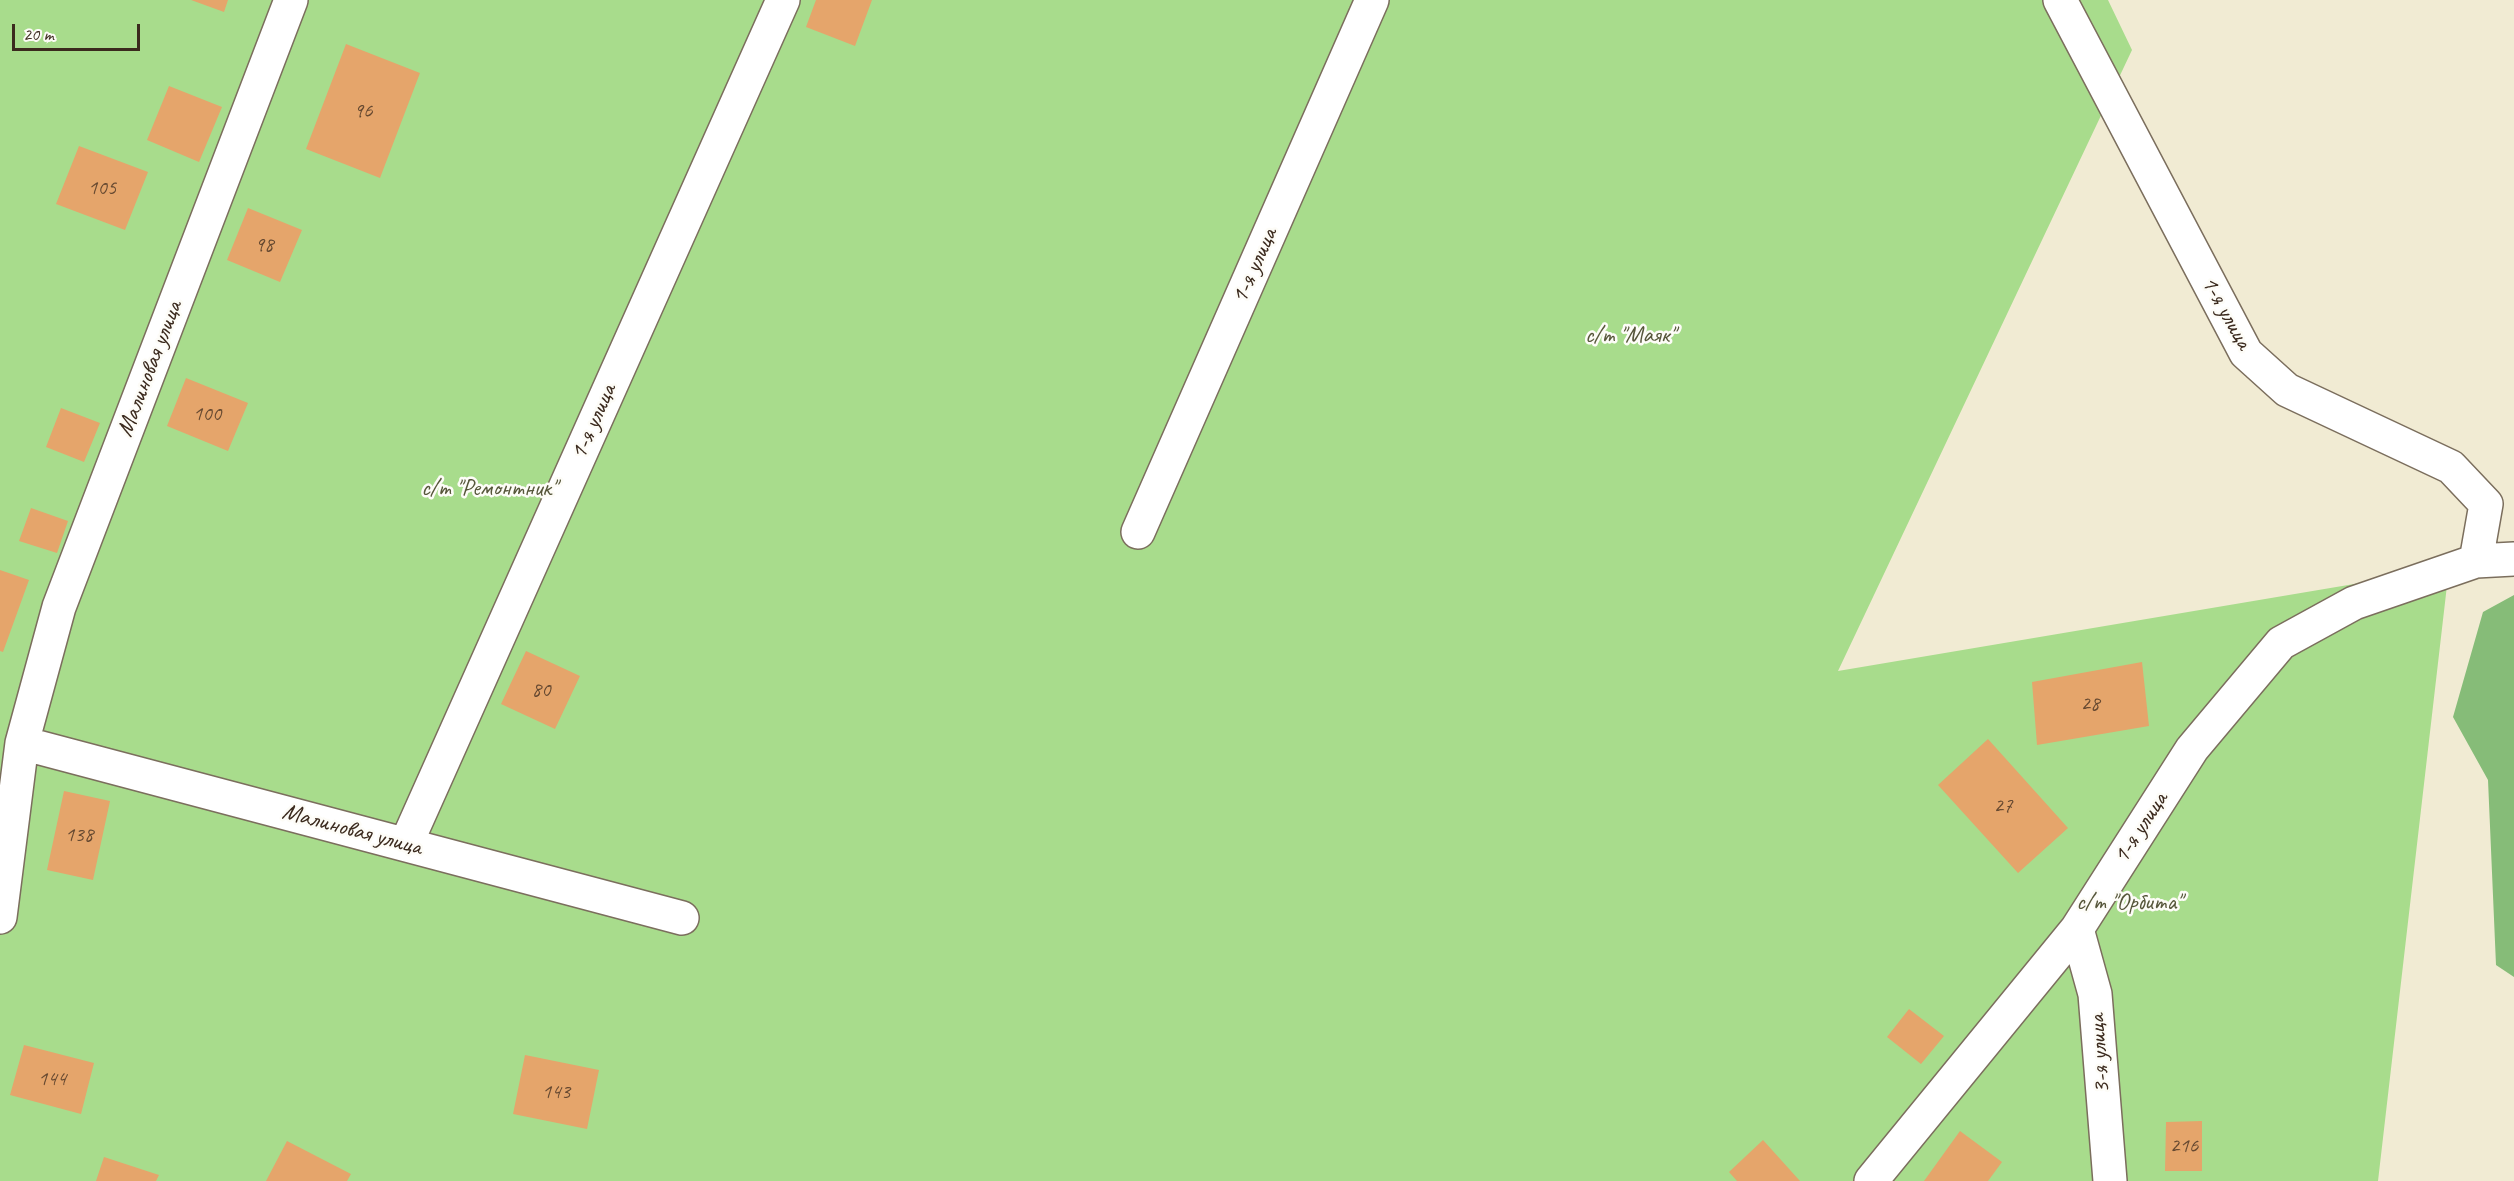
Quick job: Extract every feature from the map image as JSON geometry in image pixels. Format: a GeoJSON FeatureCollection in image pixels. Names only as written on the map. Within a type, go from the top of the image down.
{"type":"FeatureCollection","features":[{"type":"Feature","properties":{"kind":"street","name":"Малиновая улица"},"geometry":{"type":"LineString","coordinates":[[0,917],[22,743],[59,607],[291,0]]}},
{"type":"Feature","properties":{"kind":"street","name":"1-я улица"},"geometry":{"type":"LineString","coordinates":[[406,844],[783,0]]}},
{"type":"Feature","properties":{"kind":"street","name":"1-я улица"},"geometry":{"type":"LineString","coordinates":[[1138,532],[1372,0]]}},
{"type":"Feature","properties":{"kind":"street","name":"1-я улица"},"geometry":{"type":"LineString","coordinates":[[2060,0],[2246,353],[2287,390],[2451,467],[2486,504],[2476,561]]}},
{"type":"Feature","properties":{"kind":"street","name":"1-я улица"},"geometry":{"type":"LineString","coordinates":[[1871,1181],[2077,929],[2192,749],[2282,643],[2354,603],[2476,561],[2514,559]]}},
{"type":"Feature","properties":{"kind":"street","name":"Малиновая улица"},"geometry":{"type":"LineString","coordinates":[[22,743],[682,918]]}},
{"type":"Feature","properties":{"kind":"street","name":"3-я улица"},"geometry":{"type":"LineString","coordinates":[[2077,929],[2095,994],[2110,1181]]}},
{"type":"Feature","properties":{"kind":"green space"},"geometry":{"type":"Polygon","coordinates":[[[0,0],[2108,0],[2132,50],[1838,671],[2449,568],[2378,1181],[0,1181],[0,0]]]}},
{"type":"Feature","properties":{"kind":"green space"},"geometry":{"type":"Polygon","coordinates":[[[2514,595],[2514,977],[2496,965],[2488,780],[2453,717],[2483,612],[2514,595]]]}},
{"type":"Feature","properties":{"kind":"building"},"geometry":{"type":"Polygon","coordinates":[[[191,0],[228,0],[224,12],[191,0]]]}},
{"type":"Feature","properties":{"kind":"building"},"geometry":{"type":"Polygon","coordinates":[[[816,0],[872,0],[855,46],[806,27],[816,0]]]}},
{"type":"Feature","properties":{"kind":"building"},"geometry":{"type":"Polygon","coordinates":[[[346,44],[420,73],[380,178],[306,149],[346,44]]]}},
{"type":"Feature","properties":{"kind":"building"},"geometry":{"type":"Polygon","coordinates":[[[169,86],[222,107],[199,162],[147,140],[169,86]]]}},
{"type":"Feature","properties":{"kind":"building"},"geometry":{"type":"Polygon","coordinates":[[[79,146],[148,172],[125,230],[56,204],[79,146]]]}},
{"type":"Feature","properties":{"kind":"building"},"geometry":{"type":"Polygon","coordinates":[[[248,208],[302,230],[280,282],[227,260],[248,208]]]}},
{"type":"Feature","properties":{"kind":"building"},"geometry":{"type":"Polygon","coordinates":[[[186,378],[248,403],[228,451],[167,426],[186,378]]]}},
{"type":"Feature","properties":{"kind":"building"},"geometry":{"type":"Polygon","coordinates":[[[61,408],[100,423],[84,462],[46,447],[61,408]]]}},
{"type":"Feature","properties":{"kind":"building"},"geometry":{"type":"Polygon","coordinates":[[[31,508],[68,521],[57,553],[19,541],[31,508]]]}},
{"type":"Feature","properties":{"kind":"building"},"geometry":{"type":"Polygon","coordinates":[[[0,570],[29,580],[3,652],[0,651],[0,570]]]}},
{"type":"Feature","properties":{"kind":"building"},"geometry":{"type":"Polygon","coordinates":[[[526,651],[580,676],[555,729],[501,704],[526,651]]]}},
{"type":"Feature","properties":{"kind":"building"},"geometry":{"type":"Polygon","coordinates":[[[2142,662],[2149,726],[2037,745],[2032,682],[2142,662]]]}},
{"type":"Feature","properties":{"kind":"building"},"geometry":{"type":"Polygon","coordinates":[[[1988,739],[2068,828],[2018,873],[1938,785],[1988,739]]]}},
{"type":"Feature","properties":{"kind":"building"},"geometry":{"type":"Polygon","coordinates":[[[64,791],[110,801],[93,880],[47,870],[64,791]]]}},
{"type":"Feature","properties":{"kind":"building"},"geometry":{"type":"Polygon","coordinates":[[[1909,1009],[1944,1036],[1921,1064],[1887,1037],[1909,1009]]]}},
{"type":"Feature","properties":{"kind":"building"},"geometry":{"type":"Polygon","coordinates":[[[24,1045],[94,1063],[81,1114],[10,1095],[24,1045]]]}},
{"type":"Feature","properties":{"kind":"building"},"geometry":{"type":"Polygon","coordinates":[[[525,1055],[599,1070],[587,1129],[513,1114],[525,1055]]]}},
{"type":"Feature","properties":{"kind":"building"},"geometry":{"type":"Polygon","coordinates":[[[2202,1121],[2202,1171],[2165,1171],[2166,1122],[2202,1121]]]}},
{"type":"Feature","properties":{"kind":"building"},"geometry":{"type":"Polygon","coordinates":[[[1960,1131],[2002,1162],[1988,1181],[1924,1181],[1960,1131]]]}},
{"type":"Feature","properties":{"kind":"building"},"geometry":{"type":"Polygon","coordinates":[[[1763,1140],[1800,1181],[1737,1181],[1729,1172],[1763,1140]]]}},
{"type":"Feature","properties":{"kind":"building"},"geometry":{"type":"Polygon","coordinates":[[[287,1141],[351,1174],[347,1181],[266,1181],[287,1141]]]}},
{"type":"Feature","properties":{"kind":"building"},"geometry":{"type":"Polygon","coordinates":[[[104,1157],[159,1175],[156,1181],[96,1181],[104,1157]]]}},
{"type":"Feature","properties":{"kind":"park label","name":"с/т \"Маяк\""},"geometry":{"type":"Point","coordinates":[1630,336]}},
{"type":"Feature","properties":{"kind":"park label","name":"с/т \"Ремонтник\""},"geometry":{"type":"Point","coordinates":[489,489]}},
{"type":"Feature","properties":{"kind":"park label","name":"с/т \"Орбита\""},"geometry":{"type":"Point","coordinates":[2129,903]}}]}
